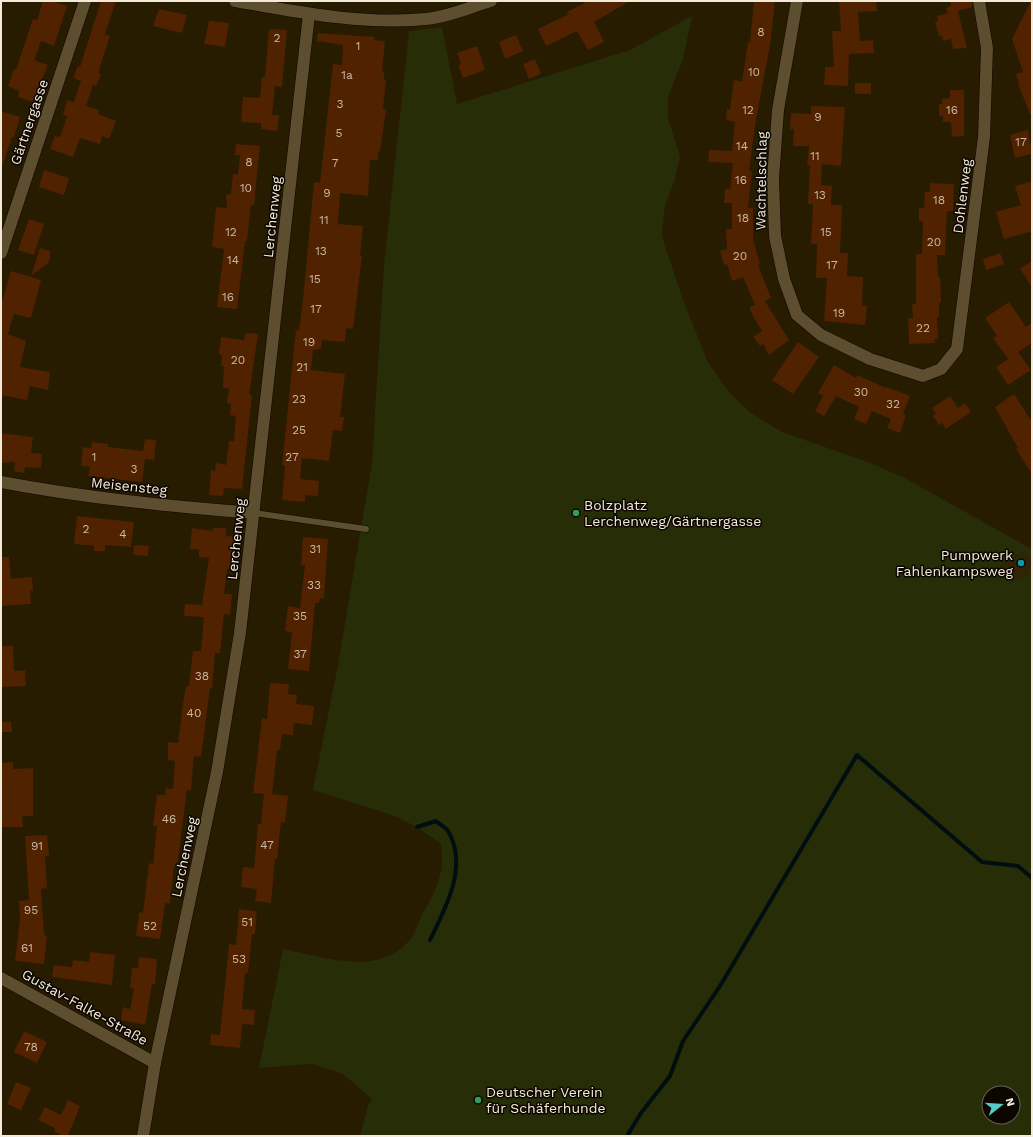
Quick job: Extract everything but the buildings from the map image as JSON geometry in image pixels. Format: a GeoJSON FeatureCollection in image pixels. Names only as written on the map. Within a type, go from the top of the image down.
{"type":"FeatureCollection","features":[{"type":"Feature","properties":{"kind":"street","name":"Gärtnergasse"},"geometry":{"type":"LineString","coordinates":[[1,253],[85,1]]}},
{"type":"Feature","properties":{"kind":"street"},"geometry":{"type":"LineString","coordinates":[[235,1],[346,19],[390,20],[427,19],[491,1]]}},
{"type":"Feature","properties":{"kind":"street","name":"Wachtelschlag"},"geometry":{"type":"LineString","coordinates":[[797,1],[778,110],[773,179],[775,236],[784,279],[797,315],[821,335],[870,359],[923,376]]}},
{"type":"Feature","properties":{"kind":"street","name":"Dohlenweg"},"geometry":{"type":"LineString","coordinates":[[923,376],[941,369],[957,349],[984,137],[986,48],[980,1]]}},
{"type":"Feature","properties":{"kind":"street","name":"Lerchenweg"},"geometry":{"type":"LineString","coordinates":[[143,1136],[155,1063],[217,772],[240,633],[310,14]]}},
{"type":"Feature","properties":{"kind":"street","name":"Meisensteg"},"geometry":{"type":"LineString","coordinates":[[1,482],[64,494],[254,513]]}},
{"type":"Feature","properties":{"kind":"street","name":"Gustav-Falke-Straße"},"geometry":{"type":"LineString","coordinates":[[1,978],[155,1063]]}},
{"type":"Feature","properties":{"kind":"lane"},"geometry":{"type":"LineString","coordinates":[[254,513],[366,528]]}},
{"type":"Feature","properties":{"kind":"shaded area"},"geometry":{"type":"Polygon","coordinates":[[[1026,551],[1032,562],[1032,572],[1011,583],[1001,564],[1026,551]]]}},
{"type":"Feature","properties":{"kind":"green space"},"geometry":{"type":"Polygon","coordinates":[[[692,16],[683,59],[668,97],[668,118],[680,157],[674,182],[665,206],[662,232],[664,243],[685,305],[708,362],[728,391],[751,413],[782,432],[868,462],[903,477],[1032,549],[1032,562],[1025,551],[1001,564],[1011,583],[1032,572],[1032,1136],[360,1136],[368,1105],[372,1099],[343,1074],[312,1064],[259,1068],[283,949],[348,961],[381,959],[395,953],[413,936],[436,888],[441,872],[441,844],[417,827],[392,815],[313,790],[338,665],[372,463],[384,265],[409,31],[442,27],[457,104],[630,50],[692,16]]]}},
{"type":"Feature","properties":{"kind":"waterway"},"geometry":{"type":"LineString","coordinates":[[627,1136],[641,1113],[670,1076],[683,1041],[720,986],[857,755],[982,862],[1018,866],[1032,878]]}},
{"type":"Feature","properties":{"kind":"waterway"},"geometry":{"type":"LineString","coordinates":[[417,827],[436,821],[444,827],[448,831],[454,844],[456,858],[455,873],[448,901],[430,940]]}},
{"type":"Feature","properties":{"kind":"place","name":"Bolzplatz Lerchenweg/Gärtnergasse"},"geometry":{"type":"Point","coordinates":[576,513]}},
{"type":"Feature","properties":{"kind":"place","name":"Pumpwerk Fahlenkampsweg"},"geometry":{"type":"Point","coordinates":[1021,563]}},
{"type":"Feature","properties":{"kind":"place","name":"Deutscher Verein für Schäferhunde"},"geometry":{"type":"Point","coordinates":[478,1100]}}]}
